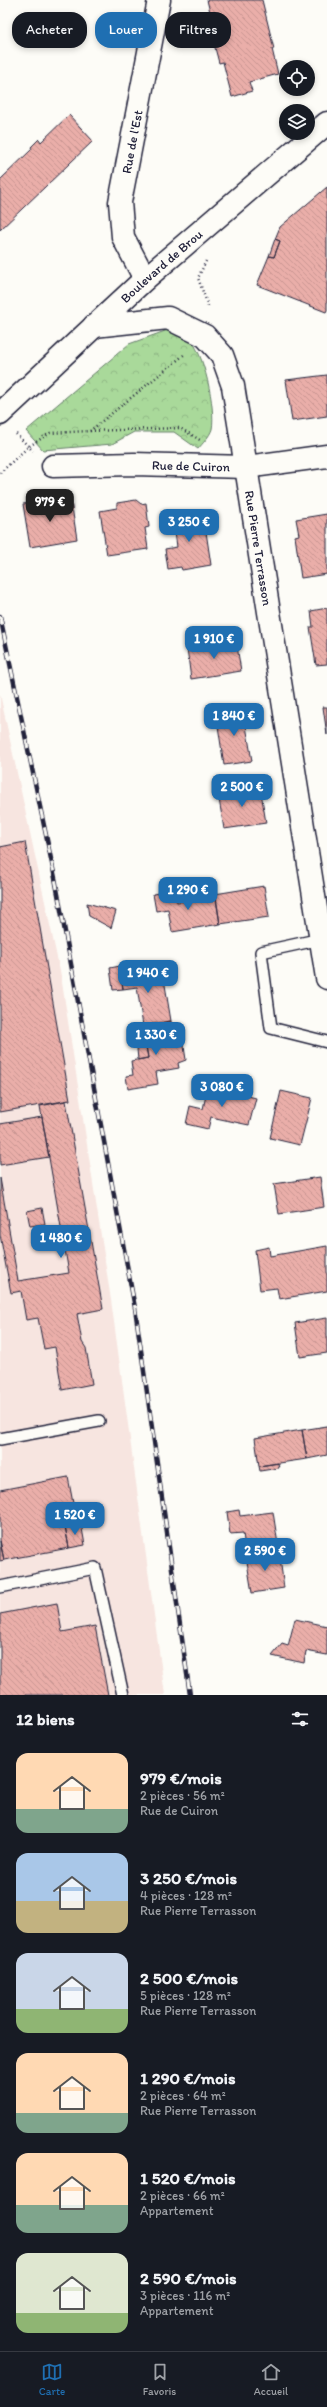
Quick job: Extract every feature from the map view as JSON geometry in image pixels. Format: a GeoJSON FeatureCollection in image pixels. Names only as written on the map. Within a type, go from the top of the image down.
{"type":"FeatureCollection","features":[{"type":"Feature","properties":{"kind":"street","name":"Rue de l'Est"},"geometry":{"type":"LineString","coordinates":[[145,279],[123,237],[120,202],[159,0]]}},
{"type":"Feature","properties":{"kind":"street","name":"Boulevard de Brou"},"geometry":{"type":"LineString","coordinates":[[0,414],[145,279],[327,123]]}},
{"type":"Feature","properties":{"kind":"street","name":"Rue Pierre Terrasson"},"geometry":{"type":"LineString","coordinates":[[94,326],[168,318],[205,336],[222,355],[233,386],[327,978]]}},
{"type":"Feature","properties":{"kind":"street","name":"Rue de Cuiron"},"geometry":{"type":"LineString","coordinates":[[53,466],[246,467],[327,456]]}},
{"type":"Feature","properties":{"kind":"lane"},"geometry":{"type":"LineString","coordinates":[[321,939],[261,952],[271,1028],[327,1042]]}},
{"type":"Feature","properties":{"kind":"lane"},"geometry":{"type":"LineString","coordinates":[[0,1439],[100,1421]]}},
{"type":"Feature","properties":{"kind":"lane"},"geometry":{"type":"LineString","coordinates":[[0,1587],[95,1568],[123,1695]]}},
{"type":"Feature","properties":{"kind":"path"},"geometry":{"type":"LineString","coordinates":[[90,431],[141,391],[205,336],[210,312],[198,278],[206,261],[212,256]]}},
{"type":"Feature","properties":{"kind":"path"},"geometry":{"type":"LineString","coordinates":[[0,473],[28,447],[50,433],[180,428],[212,447],[220,466]]}},
{"type":"Feature","properties":{"kind":"shaded area"},"geometry":{"type":"Polygon","coordinates":[[[0,694],[61,976],[111,1300],[165,1695],[0,1695],[0,694]]]}},
{"type":"Feature","properties":{"kind":"green space"},"geometry":{"type":"Polygon","coordinates":[[[168,330],[188,337],[194,344],[208,380],[213,420],[212,429],[208,437],[198,449],[174,432],[134,432],[112,444],[43,450],[26,431],[129,344],[168,330]]]}},
{"type":"Feature","properties":{"kind":"building"},"geometry":{"type":"Polygon","coordinates":[[[207,0],[262,0],[274,49],[272,49],[278,74],[249,82],[252,91],[232,97],[223,62],[219,63],[215,48],[231,48],[231,12],[210,12],[207,0]]]}},
{"type":"Feature","properties":{"kind":"building"},"geometry":{"type":"Polygon","coordinates":[[[69,115],[93,141],[0,230],[0,180],[32,149],[31,147],[39,139],[41,142],[69,115]]]}},
{"type":"Feature","properties":{"kind":"building"},"geometry":{"type":"Polygon","coordinates":[[[327,187],[326,312],[257,285],[269,256],[274,257],[280,241],[275,239],[280,227],[327,187]]]}},
{"type":"Feature","properties":{"kind":"building"},"geometry":{"type":"Polygon","coordinates":[[[275,239],[280,241],[274,257],[269,256],[275,239]]]}},
{"type":"Feature","properties":{"kind":"building"},"geometry":{"type":"Polygon","coordinates":[[[327,375],[327,416],[292,421],[286,380],[327,375]]]}},
{"type":"Feature","properties":{"kind":"building"},"geometry":{"type":"Polygon","coordinates":[[[70,497],[71,501],[54,504],[54,500],[70,497]]]}},
{"type":"Feature","properties":{"kind":"building"},"geometry":{"type":"Polygon","coordinates":[[[54,500],[54,504],[71,501],[77,539],[30,547],[23,504],[54,500]]]}},
{"type":"Feature","properties":{"kind":"building"},"geometry":{"type":"Polygon","coordinates":[[[136,500],[141,504],[146,503],[149,527],[145,528],[148,549],[107,555],[100,511],[117,508],[117,503],[136,500]]]}},
{"type":"Feature","properties":{"kind":"building"},"geometry":{"type":"Polygon","coordinates":[[[203,512],[211,565],[182,570],[181,567],[168,569],[165,549],[177,547],[173,517],[203,512]]]}},
{"type":"Feature","properties":{"kind":"building"},"geometry":{"type":"Polygon","coordinates":[[[327,514],[327,574],[301,578],[295,536],[299,535],[296,519],[327,514]]]}},
{"type":"Feature","properties":{"kind":"building"},"geometry":{"type":"Polygon","coordinates":[[[327,608],[327,664],[316,665],[310,627],[313,627],[311,611],[327,608]]]}},
{"type":"Feature","properties":{"kind":"building"},"geometry":{"type":"Polygon","coordinates":[[[236,640],[241,671],[191,679],[187,648],[236,640]]]}},
{"type":"Feature","properties":{"kind":"building"},"geometry":{"type":"Polygon","coordinates":[[[323,707],[327,707],[327,735],[323,707]]]}},
{"type":"Feature","properties":{"kind":"building"},"geometry":{"type":"Polygon","coordinates":[[[243,708],[252,761],[224,765],[216,713],[243,708]]]}},
{"type":"Feature","properties":{"kind":"building"},"geometry":{"type":"Polygon","coordinates":[[[260,786],[266,823],[224,829],[218,793],[260,786]]]}},
{"type":"Feature","properties":{"kind":"building"},"geometry":{"type":"Polygon","coordinates":[[[25,842],[70,1100],[0,1112],[0,847],[25,842]]]}},
{"type":"Feature","properties":{"kind":"building"},"geometry":{"type":"Polygon","coordinates":[[[264,886],[269,917],[220,924],[215,894],[264,886]]]}},
{"type":"Feature","properties":{"kind":"building"},"geometry":{"type":"Polygon","coordinates":[[[175,890],[177,902],[216,897],[220,924],[172,932],[168,909],[156,911],[153,894],[175,890]]]}},
{"type":"Feature","properties":{"kind":"building"},"geometry":{"type":"Polygon","coordinates":[[[87,903],[116,911],[111,928],[89,916],[87,903]]]}},
{"type":"Feature","properties":{"kind":"building"},"geometry":{"type":"Polygon","coordinates":[[[139,964],[141,977],[163,973],[171,1021],[143,1026],[137,987],[123,989],[120,966],[139,964]]]}},
{"type":"Feature","properties":{"kind":"building"},"geometry":{"type":"Polygon","coordinates":[[[120,966],[123,989],[113,990],[110,968],[120,966]]]}},
{"type":"Feature","properties":{"kind":"building"},"geometry":{"type":"Polygon","coordinates":[[[171,1021],[175,1045],[182,1044],[184,1046],[186,1060],[178,1063],[179,1068],[156,1072],[158,1084],[128,1089],[126,1076],[133,1075],[131,1061],[148,1058],[143,1026],[171,1021]]]}},
{"type":"Feature","properties":{"kind":"building"},"geometry":{"type":"Polygon","coordinates":[[[146,1047],[148,1058],[138,1060],[137,1049],[146,1047]]]}},
{"type":"Feature","properties":{"kind":"building"},"geometry":{"type":"Polygon","coordinates":[[[208,1086],[256,1098],[249,1125],[211,1117],[208,1129],[186,1124],[190,1106],[203,1109],[208,1086]]]}},
{"type":"Feature","properties":{"kind":"building"},"geometry":{"type":"Polygon","coordinates":[[[281,1091],[312,1098],[300,1145],[270,1138],[281,1091]]]}},
{"type":"Feature","properties":{"kind":"building"},"geometry":{"type":"Polygon","coordinates":[[[66,1101],[103,1309],[77,1314],[82,1342],[86,1348],[92,1384],[62,1390],[55,1347],[44,1349],[38,1318],[26,1320],[21,1291],[11,1293],[0,1235],[0,1178],[18,1281],[69,1273],[40,1106],[66,1101]]]}},
{"type":"Feature","properties":{"kind":"building"},"geometry":{"type":"Polygon","coordinates":[[[42,1117],[49,1157],[0,1165],[0,1124],[42,1117]]]}},
{"type":"Feature","properties":{"kind":"building"},"geometry":{"type":"Polygon","coordinates":[[[320,1177],[324,1207],[279,1214],[274,1184],[320,1177]]]}},
{"type":"Feature","properties":{"kind":"building"},"geometry":{"type":"Polygon","coordinates":[[[42,1208],[45,1224],[30,1226],[27,1211],[42,1208]]]}},
{"type":"Feature","properties":{"kind":"building"},"geometry":{"type":"Polygon","coordinates":[[[327,1246],[327,1291],[279,1299],[277,1288],[260,1290],[255,1250],[269,1247],[270,1256],[327,1246]]]}},
{"type":"Feature","properties":{"kind":"building"},"geometry":{"type":"Polygon","coordinates":[[[327,1318],[327,1353],[300,1357],[295,1323],[327,1318]]]}},
{"type":"Feature","properties":{"kind":"building"},"geometry":{"type":"Polygon","coordinates":[[[327,1426],[327,1455],[307,1459],[302,1430],[327,1426]]]}},
{"type":"Feature","properties":{"kind":"building"},"geometry":{"type":"Polygon","coordinates":[[[302,1430],[307,1459],[259,1466],[255,1438],[302,1430]]]}},
{"type":"Feature","properties":{"kind":"building"},"geometry":{"type":"Polygon","coordinates":[[[278,1463],[279,1468],[260,1471],[259,1466],[278,1463]]]}},
{"type":"Feature","properties":{"kind":"building"},"geometry":{"type":"Polygon","coordinates":[[[68,1477],[77,1524],[65,1526],[69,1548],[4,1560],[0,1541],[0,1490],[68,1477]]]}},
{"type":"Feature","properties":{"kind":"building"},"geometry":{"type":"Polygon","coordinates":[[[239,1510],[240,1516],[273,1512],[279,1551],[246,1556],[243,1533],[230,1534],[227,1512],[239,1510]]]}},
{"type":"Feature","properties":{"kind":"building"},"geometry":{"type":"Polygon","coordinates":[[[81,1523],[85,1545],[69,1548],[65,1526],[81,1523]]]}},
{"type":"Feature","properties":{"kind":"building"},"geometry":{"type":"Polygon","coordinates":[[[0,1541],[4,1560],[0,1561],[0,1541]]]}},
{"type":"Feature","properties":{"kind":"building"},"geometry":{"type":"Polygon","coordinates":[[[279,1551],[284,1588],[252,1593],[246,1556],[279,1551]]]}},
{"type":"Feature","properties":{"kind":"building"},"geometry":{"type":"Polygon","coordinates":[[[57,1603],[62,1632],[95,1626],[108,1695],[0,1695],[0,1614],[57,1603]]]}},
{"type":"Feature","properties":{"kind":"building"},"geometry":{"type":"Polygon","coordinates":[[[295,1619],[327,1626],[327,1655],[306,1651],[304,1663],[272,1656],[282,1644],[288,1646],[295,1619]]]}},
{"type":"Feature","properties":{"kind":"railway"},"geometry":{"type":"LineString","coordinates":[[0,616],[55,878],[135,1308],[190,1695]]}}]}
